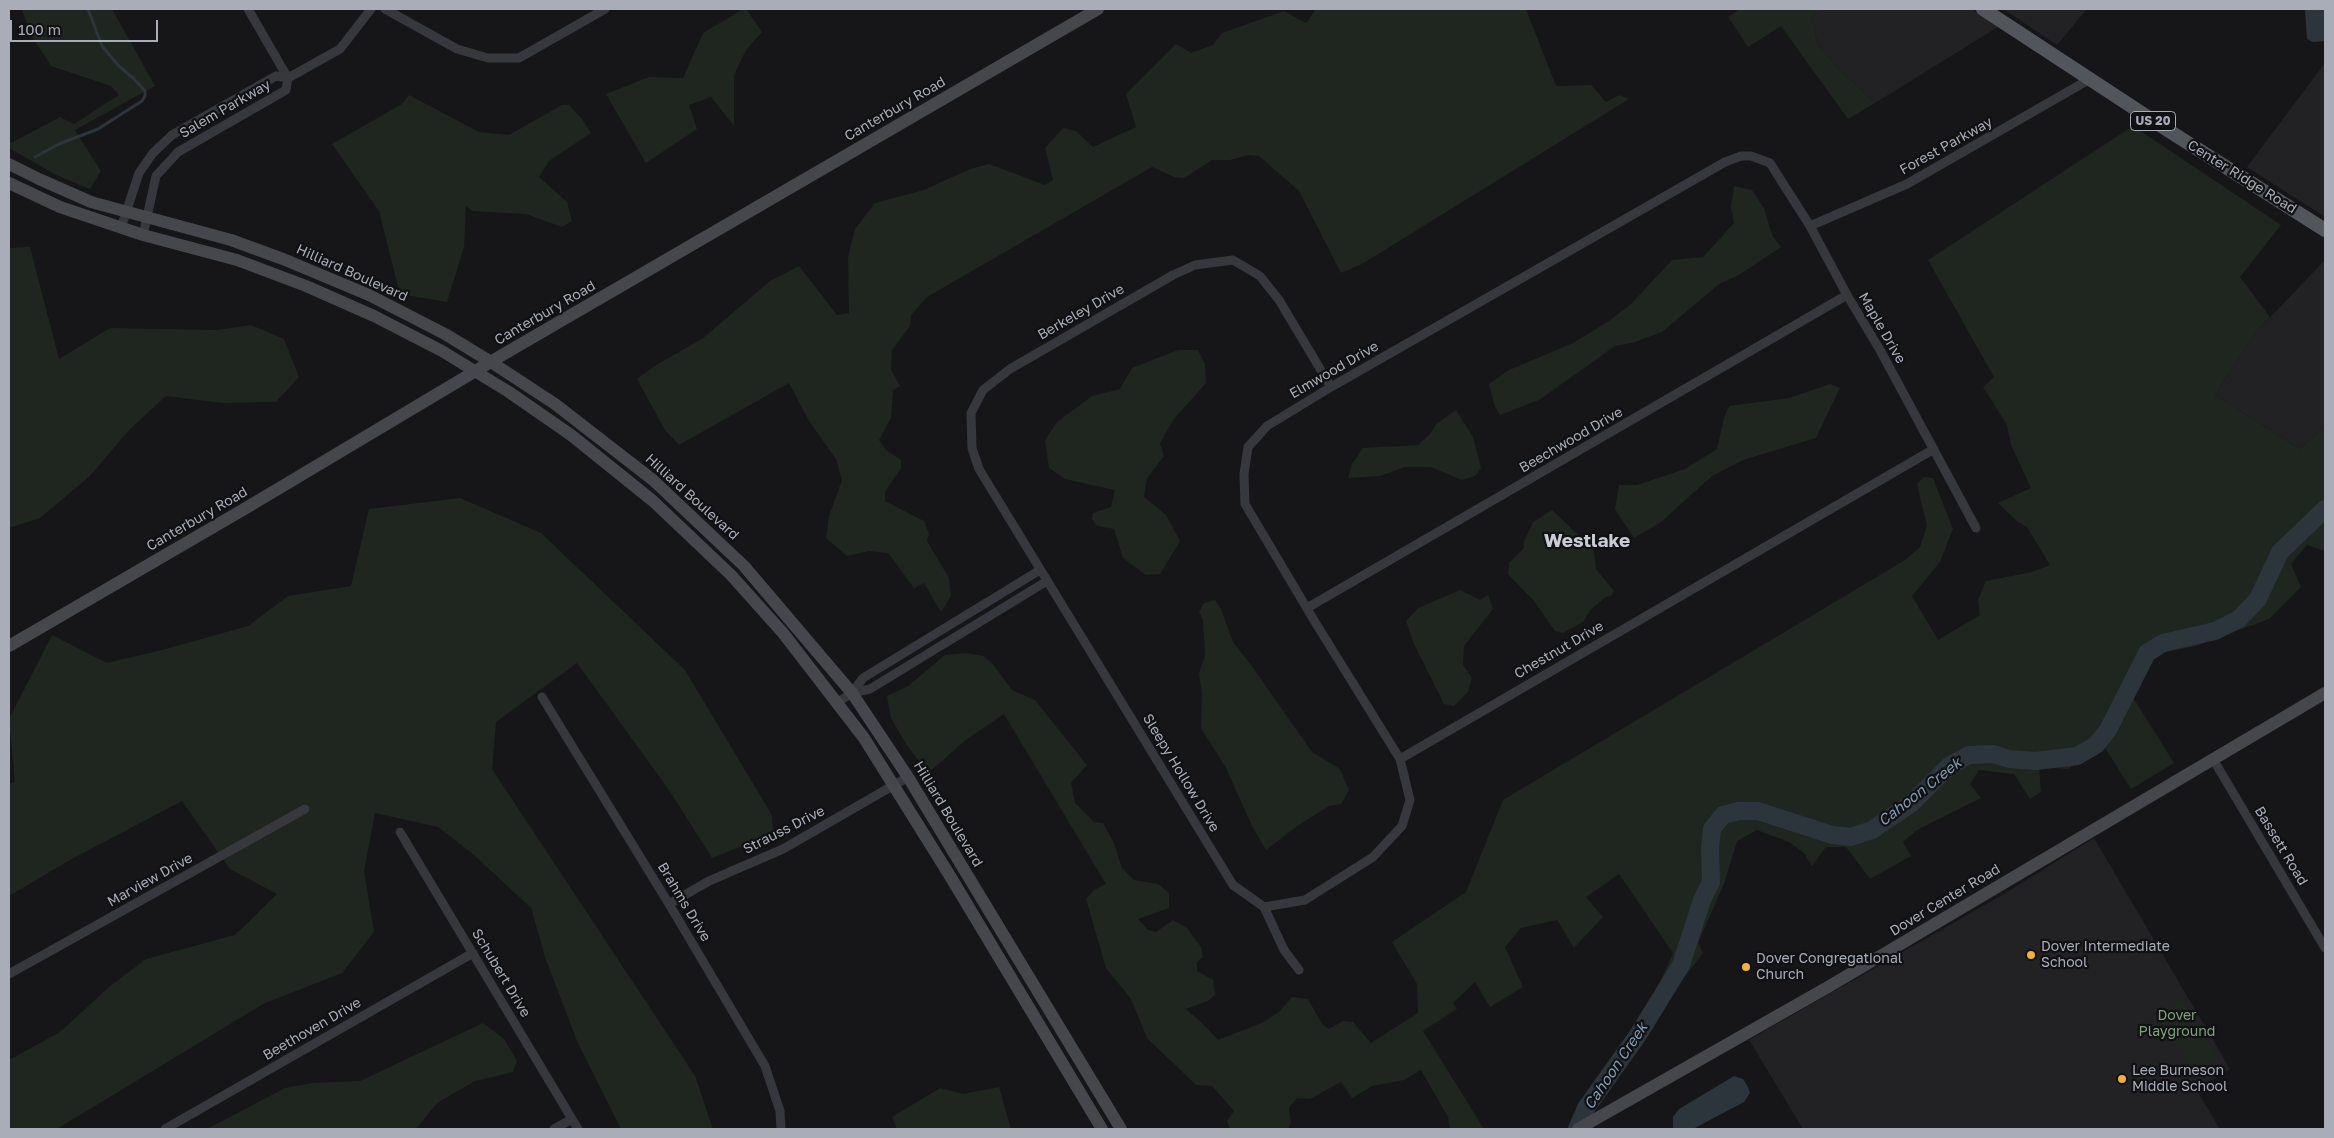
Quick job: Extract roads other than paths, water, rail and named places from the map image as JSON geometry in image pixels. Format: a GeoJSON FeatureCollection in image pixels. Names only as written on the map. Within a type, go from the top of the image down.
{"type":"FeatureCollection","features":[{"type":"Feature","properties":{"kind":"main road","name":"Canterbury Road"},"geometry":{"type":"LineString","coordinates":[[9,646],[491,362],[1098,9]]}},
{"type":"Feature","properties":{"kind":"main road","name":"Center Ridge Road"},"geometry":{"type":"LineString","coordinates":[[1983,9],[2325,230]]}},
{"type":"Feature","properties":{"kind":"main road","name":"Hilliard Boulevard"},"geometry":{"type":"LineString","coordinates":[[9,164],[39,180],[92,202],[231,240],[283,259],[369,295],[445,334],[555,404],[606,442],[684,508],[771,595],[852,693],[908,777],[1121,1129]]}},
{"type":"Feature","properties":{"kind":"main road"},"geometry":{"type":"LineString","coordinates":[[9,182],[60,208],[143,235],[237,260],[324,293],[407,332],[475,372],[571,435],[628,480],[681,527],[759,606],[838,702],[894,785],[1102,1129]]}},
{"type":"Feature","properties":{"kind":"main road","name":"Dover Center Road"},"geometry":{"type":"LineString","coordinates":[[1578,1129],[1828,987],[2325,693]]}},
{"type":"Feature","properties":{"kind":"street"},"geometry":{"type":"LineString","coordinates":[[248,9],[288,78]]}},
{"type":"Feature","properties":{"kind":"street","name":"Salem Parkway"},"geometry":{"type":"LineString","coordinates":[[143,235],[156,176],[178,152],[286,90],[288,78],[340,49],[371,9]]}},
{"type":"Feature","properties":{"kind":"street"},"geometry":{"type":"LineString","coordinates":[[384,9],[457,49],[488,58],[519,58],[605,9]]}},
{"type":"Feature","properties":{"kind":"street"},"geometry":{"type":"LineString","coordinates":[[121,228],[139,173],[153,153],[172,135],[276,76],[288,78]]}},
{"type":"Feature","properties":{"kind":"street","name":"Forest Parkway"},"geometry":{"type":"LineString","coordinates":[[1810,226],[1907,184],[2090,78]]}},
{"type":"Feature","properties":{"kind":"street","name":"Elmwood Drive"},"geometry":{"type":"LineString","coordinates":[[1400,759],[1245,504],[1244,474],[1248,447],[1267,426],[1331,387],[1725,162],[1741,156],[1751,156]]}},
{"type":"Feature","properties":{"kind":"street","name":"Maple Drive"},"geometry":{"type":"LineString","coordinates":[[1751,156],[1770,163],[1810,226],[1847,295],[1880,350],[1976,528]]}},
{"type":"Feature","properties":{"kind":"street","name":"Berkeley Drive"},"geometry":{"type":"LineString","coordinates":[[1047,582],[979,469],[972,448],[971,413],[983,390],[1010,369],[1173,275],[1195,265],[1233,260],[1260,276],[1279,300],[1331,387]]}},
{"type":"Feature","properties":{"kind":"street","name":"Beechwood Drive"},"geometry":{"type":"LineString","coordinates":[[1307,608],[1847,295]]}},
{"type":"Feature","properties":{"kind":"street","name":"Chestnut Drive"},"geometry":{"type":"LineString","coordinates":[[1400,759],[1934,449]]}},
{"type":"Feature","properties":{"kind":"street"},"geometry":{"type":"LineString","coordinates":[[852,693],[863,678],[1040,570]]}},
{"type":"Feature","properties":{"kind":"street"},"geometry":{"type":"LineString","coordinates":[[838,702],[852,693],[870,689],[1047,582]]}},
{"type":"Feature","properties":{"kind":"street","name":"Sleepy Hollow Drive"},"geometry":{"type":"LineString","coordinates":[[1047,582],[1233,886],[1264,907]]}},
{"type":"Feature","properties":{"kind":"street","name":"Brahms Drive"},"geometry":{"type":"LineString","coordinates":[[542,697],[669,904],[765,1066],[780,1111],[782,1129]]}},
{"type":"Feature","properties":{"kind":"street"},"geometry":{"type":"LineString","coordinates":[[1299,970],[1284,950],[1264,907],[1305,900],[1373,856],[1402,826],[1410,800],[1400,759]]}},
{"type":"Feature","properties":{"kind":"street","name":"Bassett Road"},"geometry":{"type":"LineString","coordinates":[[2213,759],[2325,948]]}},
{"type":"Feature","properties":{"kind":"street","name":"Strauss Drive"},"geometry":{"type":"LineString","coordinates":[[669,904],[709,881],[783,849],[908,777]]}},
{"type":"Feature","properties":{"kind":"street","name":"Marview Drive"},"geometry":{"type":"LineString","coordinates":[[9,974],[305,809]]}},
{"type":"Feature","properties":{"kind":"street","name":"Schubert Drive"},"geometry":{"type":"LineString","coordinates":[[400,832],[578,1129]]}},
{"type":"Feature","properties":{"kind":"street","name":"Beethoven Drive"},"geometry":{"type":"LineString","coordinates":[[165,1129],[473,953]]}},
{"type":"Feature","properties":{"kind":"street"},"geometry":{"type":"LineString","coordinates":[[554,1129],[572,1119]]}},
{"type":"Feature","properties":{"kind":"waterway"},"geometry":{"type":"LineString","coordinates":[[35,157],[59,144],[98,129],[142,101],[145,96],[145,91],[119,66],[102,46],[88,9]]}},
{"type":"Feature","properties":{"kind":"waterway","name":"Cahoon Creek"},"geometry":{"type":"LineString","coordinates":[[1577,1129],[1586,1108],[1638,1035],[1681,965],[1702,900],[1711,882],[1710,848],[1712,829],[1723,815],[1739,811],[1758,811],[1832,835],[1851,837],[1872,830],[1912,803],[1949,766],[1969,755],[1993,754],[2009,759],[2036,761],[2077,756],[2096,745],[2108,730],[2147,653],[2163,643],[2215,631],[2239,619],[2258,599],[2280,552],[2325,509]]}},
{"type":"Feature","properties":{"kind":"place","name":"Dover Intermediate School"},"geometry":{"type":"Point","coordinates":[2031,955]}},
{"type":"Feature","properties":{"kind":"place","name":"Dover Congregational Church"},"geometry":{"type":"Point","coordinates":[1746,967]}},
{"type":"Feature","properties":{"kind":"place","name":"Lee Burneson Middle School"},"geometry":{"type":"Point","coordinates":[2122,1079]}},
{"type":"Feature","properties":{"kind":"district","name":"Westlake"},"geometry":{"type":"Point","coordinates":[1587,541]}},
{"type":"Feature","properties":{"kind":"park label","name":"Dover Playground"},"geometry":{"type":"Point","coordinates":[2177,1024]}}]}
